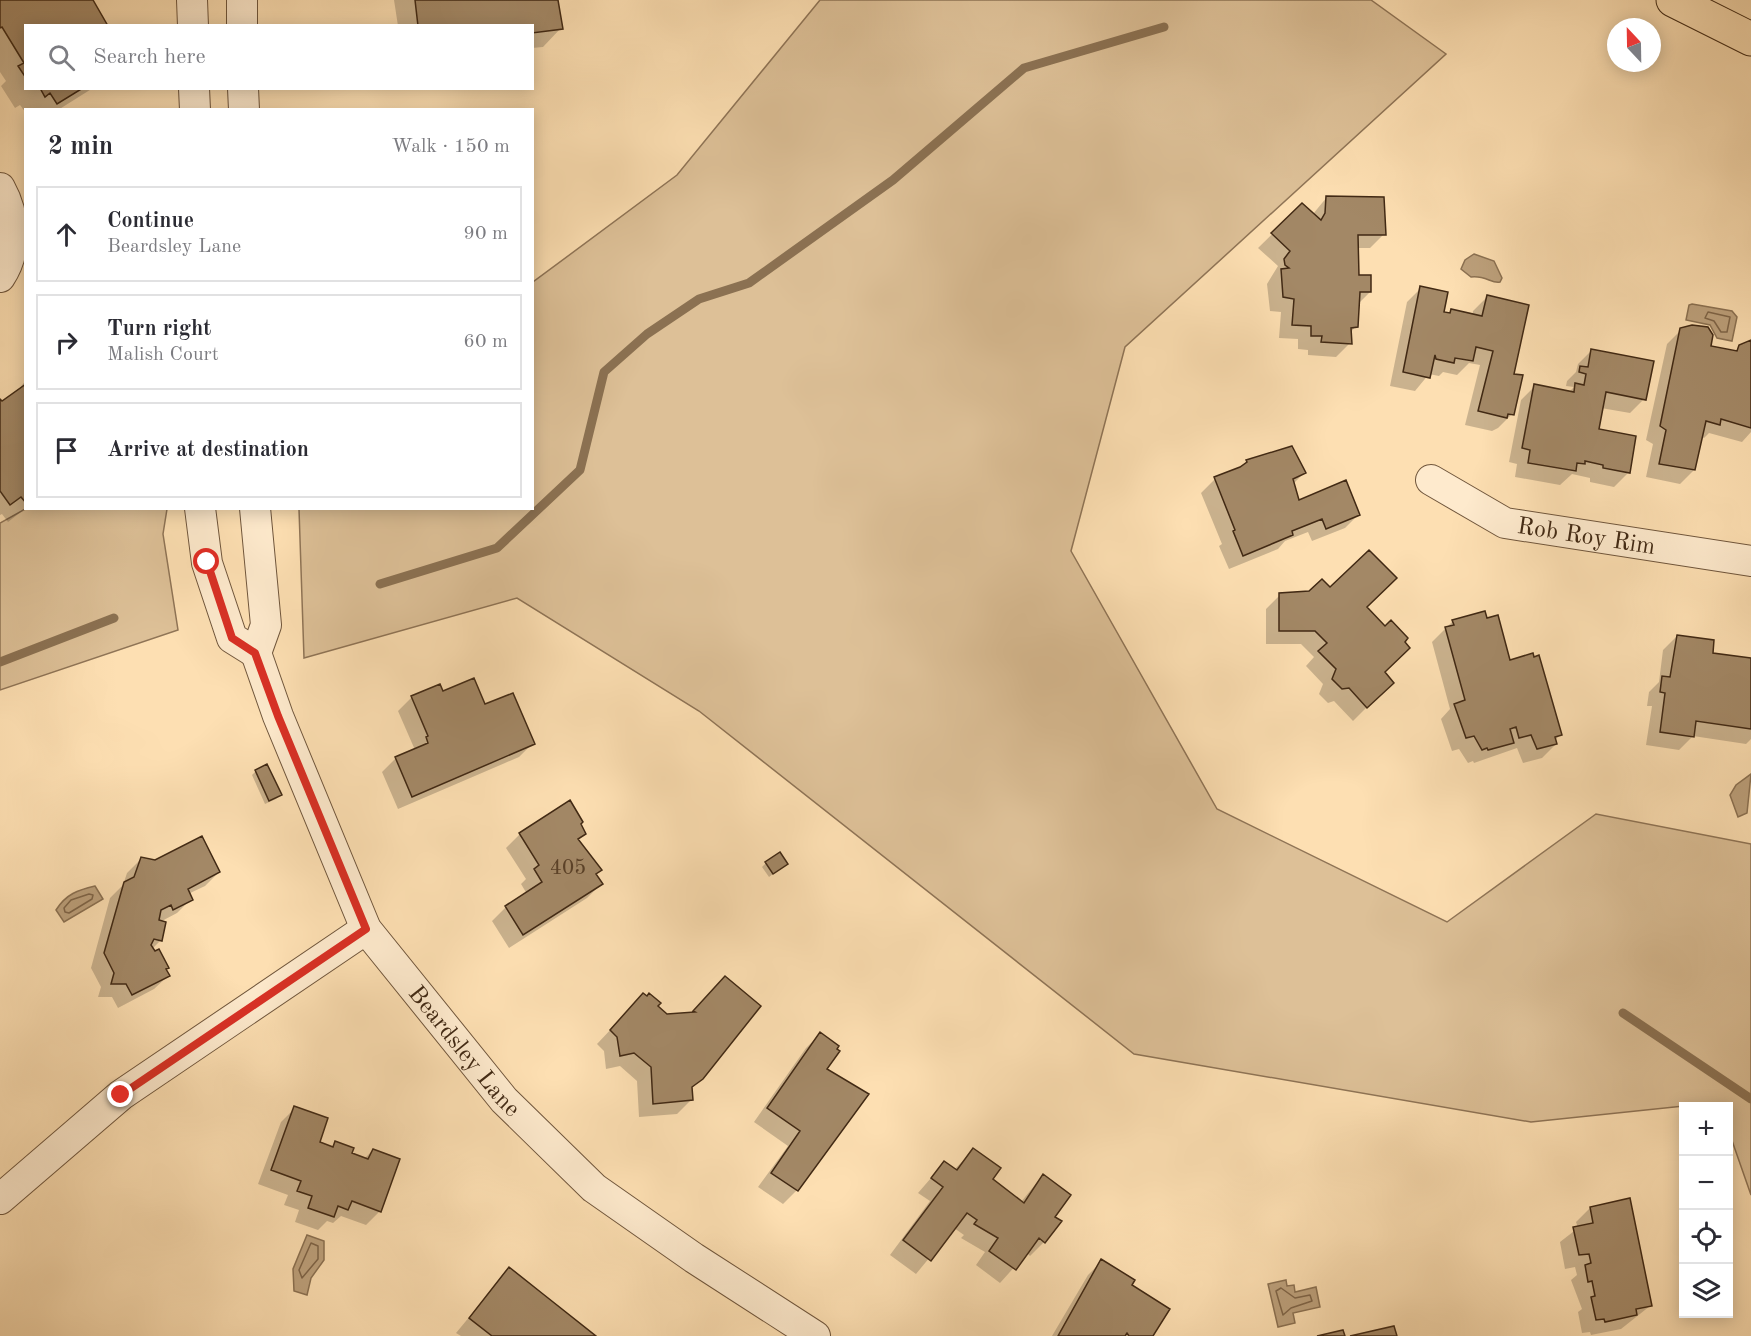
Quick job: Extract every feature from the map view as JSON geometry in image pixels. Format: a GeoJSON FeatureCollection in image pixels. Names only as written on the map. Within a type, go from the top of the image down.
{"type":"FeatureCollection","features":[{"type":"Feature","properties":{"kind":"main road"},"geometry":{"type":"LineString","coordinates":[[1673,0],[1751,39]]}},
{"type":"Feature","properties":{"kind":"street"},"geometry":{"type":"LineString","coordinates":[[192,0],[193,24]]}},
{"type":"Feature","properties":{"kind":"street"},"geometry":{"type":"LineString","coordinates":[[242,0],[242,24]]}},
{"type":"Feature","properties":{"kind":"street"},"geometry":{"type":"LineString","coordinates":[[194,90],[195,108]]}},
{"type":"Feature","properties":{"kind":"street"},"geometry":{"type":"LineString","coordinates":[[243,90],[244,108]]}},
{"type":"Feature","properties":{"kind":"street"},"geometry":{"type":"LineString","coordinates":[[0,277],[18,249],[13,225],[11,195]]}},
{"type":"Feature","properties":{"kind":"street","name":"Rob Roy Rim"},"geometry":{"type":"LineString","coordinates":[[1431,480],[1505,523],[1751,561]]}},
{"type":"Feature","properties":{"kind":"street"},"geometry":{"type":"LineString","coordinates":[[200,510],[207,562],[232,638],[255,653],[266,624],[255,510]]}},
{"type":"Feature","properties":{"kind":"street","name":"Beardsley Lane"},"geometry":{"type":"LineString","coordinates":[[255,653],[278,716],[366,929],[504,1100],[594,1188],[694,1258],[815,1336]]}},
{"type":"Feature","properties":{"kind":"street"},"geometry":{"type":"LineString","coordinates":[[0,1199],[121,1095],[366,929]]}},
{"type":"Feature","properties":{"kind":"shaded area"},"geometry":{"type":"Polygon","coordinates":[[[820,0],[1371,0],[1446,54],[1125,347],[1071,551],[1217,809],[1447,922],[1596,814],[1751,844],[1751,1195],[1733,1143],[1733,1102],[1679,1102],[1679,1107],[1531,1122],[1134,1054],[699,711],[517,598],[304,658],[299,510],[534,510],[534,281],[677,175],[820,0]]]}},
{"type":"Feature","properties":{"kind":"shaded area"},"geometry":{"type":"Polygon","coordinates":[[[24,510],[167,510],[163,534],[178,630],[0,690],[0,523],[24,510]]]}},
{"type":"Feature","properties":{"kind":"water"},"geometry":{"type":"Polygon","coordinates":[[[1474,254],[1494,261],[1502,278],[1500,282],[1471,277],[1461,269],[1465,260],[1474,254]]]}},
{"type":"Feature","properties":{"kind":"water"},"geometry":{"type":"Polygon","coordinates":[[[1689,305],[1732,311],[1737,317],[1732,341],[1717,338],[1710,325],[1686,320],[1689,305]]]}},
{"type":"Feature","properties":{"kind":"water"},"geometry":{"type":"Polygon","coordinates":[[[1751,774],[1747,813],[1738,817],[1730,795],[1736,785],[1751,774]]]}},
{"type":"Feature","properties":{"kind":"water"},"geometry":{"type":"Polygon","coordinates":[[[95,886],[103,899],[64,922],[56,910],[64,900],[83,889],[95,886]]]}},
{"type":"Feature","properties":{"kind":"water"},"geometry":{"type":"Polygon","coordinates":[[[307,1235],[324,1241],[324,1260],[311,1278],[307,1295],[294,1291],[293,1269],[307,1235]]]}},
{"type":"Feature","properties":{"kind":"water"},"geometry":{"type":"Polygon","coordinates":[[[1286,1280],[1287,1286],[1294,1285],[1295,1292],[1316,1287],[1320,1307],[1293,1313],[1295,1323],[1278,1327],[1268,1284],[1286,1280]]]}},
{"type":"Feature","properties":{"kind":"building"},"geometry":{"type":"Polygon","coordinates":[[[0,0],[93,0],[107,24],[24,24],[24,63],[2,27],[0,28],[0,0]]]}},
{"type":"Feature","properties":{"kind":"building"},"geometry":{"type":"Polygon","coordinates":[[[415,0],[558,0],[563,29],[534,33],[534,24],[418,24],[415,0]]]}},
{"type":"Feature","properties":{"kind":"building"},"geometry":{"type":"Polygon","coordinates":[[[24,63],[24,75],[18,66],[24,63]]]}},
{"type":"Feature","properties":{"kind":"building"},"geometry":{"type":"Polygon","coordinates":[[[41,90],[80,90],[57,104],[50,93],[45,97],[41,90]]]}},
{"type":"Feature","properties":{"kind":"building"},"geometry":{"type":"Polygon","coordinates":[[[1326,196],[1384,197],[1386,235],[1358,235],[1359,275],[1371,275],[1371,292],[1360,292],[1358,327],[1351,328],[1352,344],[1321,342],[1322,336],[1311,336],[1311,326],[1292,325],[1294,299],[1283,297],[1281,269],[1289,268],[1285,265],[1284,259],[1290,251],[1271,233],[1302,203],[1321,220],[1325,213],[1326,196]]]}},
{"type":"Feature","properties":{"kind":"building"},"geometry":{"type":"Polygon","coordinates":[[[1420,286],[1448,292],[1444,312],[1450,313],[1451,309],[1482,316],[1487,295],[1529,305],[1514,374],[1523,375],[1514,415],[1508,414],[1507,418],[1478,411],[1493,351],[1476,347],[1473,361],[1455,358],[1454,363],[1436,359],[1435,355],[1430,378],[1403,372],[1420,286]]]}},
{"type":"Feature","properties":{"kind":"building"},"geometry":{"type":"Polygon","coordinates":[[[1692,325],[1708,327],[1713,335],[1711,346],[1737,351],[1739,345],[1751,340],[1751,428],[1721,419],[1720,425],[1706,421],[1695,470],[1659,464],[1666,430],[1660,426],[1680,328],[1692,325]]]}},
{"type":"Feature","properties":{"kind":"building"},"geometry":{"type":"Polygon","coordinates":[[[1591,349],[1654,361],[1646,400],[1606,392],[1599,429],[1636,436],[1630,473],[1603,468],[1603,465],[1585,461],[1585,464],[1577,463],[1576,471],[1528,463],[1530,450],[1522,448],[1534,384],[1574,392],[1575,383],[1584,385],[1586,374],[1579,372],[1580,366],[1588,367],[1591,349]]]}},
{"type":"Feature","properties":{"kind":"building"},"geometry":{"type":"Polygon","coordinates":[[[24,385],[24,501],[21,497],[10,505],[0,491],[0,399],[2,401],[24,385]]]}},
{"type":"Feature","properties":{"kind":"building"},"geometry":{"type":"Polygon","coordinates":[[[1292,446],[1306,473],[1293,479],[1299,500],[1346,480],[1360,515],[1326,529],[1322,519],[1292,531],[1293,535],[1243,556],[1214,477],[1240,467],[1247,462],[1246,460],[1292,446]]]}},
{"type":"Feature","properties":{"kind":"building"},"geometry":{"type":"Polygon","coordinates":[[[1369,550],[1397,578],[1367,607],[1385,626],[1391,620],[1408,638],[1405,642],[1410,648],[1385,672],[1394,683],[1367,708],[1349,688],[1342,689],[1332,679],[1336,669],[1318,651],[1327,643],[1315,631],[1279,631],[1279,593],[1309,591],[1322,579],[1330,587],[1369,550]]]}},
{"type":"Feature","properties":{"kind":"building"},"geometry":{"type":"Polygon","coordinates":[[[1485,611],[1487,618],[1498,615],[1510,660],[1533,653],[1534,657],[1539,655],[1562,735],[1555,737],[1557,744],[1537,749],[1531,735],[1519,738],[1516,727],[1510,729],[1514,743],[1488,750],[1487,748],[1482,750],[1474,736],[1466,738],[1454,704],[1465,700],[1445,627],[1454,625],[1452,620],[1485,611]]]}},
{"type":"Feature","properties":{"kind":"building"},"geometry":{"type":"Polygon","coordinates":[[[1677,635],[1714,640],[1713,653],[1751,658],[1751,729],[1696,721],[1694,737],[1660,732],[1665,693],[1660,692],[1662,676],[1670,677],[1677,635]]]}},
{"type":"Feature","properties":{"kind":"building"},"geometry":{"type":"Polygon","coordinates":[[[474,678],[485,704],[513,693],[535,744],[412,797],[395,757],[428,743],[426,737],[428,736],[411,696],[440,684],[443,691],[474,678]]]}},
{"type":"Feature","properties":{"kind":"building"},"geometry":{"type":"Polygon","coordinates":[[[267,764],[282,795],[269,801],[255,770],[267,764]]]}},
{"type":"Feature","properties":{"kind":"building"},"geometry":{"type":"Polygon","coordinates":[[[570,800],[583,822],[581,824],[586,834],[578,839],[602,870],[596,874],[603,884],[523,935],[505,906],[542,882],[534,869],[539,865],[519,833],[570,800]]]}},
{"type":"Feature","properties":{"kind":"building"},"geometry":{"type":"Polygon","coordinates":[[[202,836],[220,872],[188,889],[193,900],[173,910],[171,905],[161,910],[159,920],[166,922],[162,941],[154,939],[151,945],[155,951],[159,949],[169,968],[166,969],[170,976],[132,995],[126,984],[111,984],[114,973],[104,953],[124,882],[134,877],[141,857],[155,860],[202,836]]]}},
{"type":"Feature","properties":{"kind":"building"},"geometry":{"type":"Polygon","coordinates":[[[780,852],[788,864],[773,874],[765,862],[780,852]]]}},
{"type":"Feature","properties":{"kind":"building"},"geometry":{"type":"Polygon","coordinates":[[[725,976],[761,1006],[703,1079],[692,1087],[693,1100],[653,1104],[651,1067],[634,1053],[620,1056],[617,1037],[610,1030],[643,993],[647,996],[649,993],[661,1003],[658,1006],[667,1014],[695,1012],[693,1011],[725,976]]]}},
{"type":"Feature","properties":{"kind":"building"},"geometry":{"type":"Polygon","coordinates":[[[820,1032],[839,1046],[837,1049],[840,1051],[827,1069],[869,1094],[798,1191],[771,1173],[800,1131],[767,1108],[820,1032]]]}},
{"type":"Feature","properties":{"kind":"building"},"geometry":{"type":"Polygon","coordinates":[[[294,1106],[328,1118],[320,1142],[333,1147],[335,1141],[354,1148],[352,1153],[368,1159],[373,1149],[400,1159],[381,1212],[352,1201],[348,1210],[338,1206],[334,1217],[308,1208],[312,1196],[297,1191],[301,1181],[271,1170],[294,1106]]]}},
{"type":"Feature","properties":{"kind":"building"},"geometry":{"type":"Polygon","coordinates":[[[973,1148],[1001,1168],[993,1179],[1024,1203],[1043,1174],[1071,1195],[1055,1217],[1062,1221],[1045,1243],[1039,1238],[1016,1270],[989,1251],[998,1238],[974,1224],[977,1220],[967,1213],[931,1261],[903,1240],[943,1187],[931,1178],[944,1161],[957,1170],[973,1148]]]}},
{"type":"Feature","properties":{"kind":"building"},"geometry":{"type":"Polygon","coordinates":[[[1630,1198],[1652,1306],[1636,1309],[1637,1315],[1605,1322],[1604,1319],[1596,1320],[1591,1297],[1595,1296],[1592,1281],[1588,1282],[1585,1265],[1591,1263],[1589,1254],[1579,1255],[1573,1227],[1593,1223],[1590,1207],[1630,1198]]]}},
{"type":"Feature","properties":{"kind":"building"},"geometry":{"type":"Polygon","coordinates":[[[1101,1259],[1135,1280],[1132,1285],[1170,1309],[1153,1336],[1129,1336],[1127,1333],[1125,1336],[1058,1336],[1101,1259]]]}},
{"type":"Feature","properties":{"kind":"building"},"geometry":{"type":"Polygon","coordinates":[[[509,1267],[596,1336],[492,1336],[469,1318],[509,1267]]]}},
{"type":"Feature","properties":{"kind":"building"},"geometry":{"type":"Polygon","coordinates":[[[1394,1326],[1397,1336],[1350,1336],[1394,1326]]]}},
{"type":"Feature","properties":{"kind":"building"},"geometry":{"type":"Polygon","coordinates":[[[1343,1330],[1345,1336],[1317,1336],[1343,1330]]]}},
{"type":"Feature","properties":{"kind":"waterway"},"geometry":{"type":"LineString","coordinates":[[380,584],[497,548],[580,470],[604,372],[647,334],[699,299],[749,283],[893,180],[1024,68],[1164,27]]}},
{"type":"Feature","properties":{"kind":"waterway"},"geometry":{"type":"LineString","coordinates":[[0,662],[114,618]]}},
{"type":"Feature","properties":{"kind":"waterway"},"geometry":{"type":"LineString","coordinates":[[1623,1013],[1751,1099]]}},
{"type":"Feature","properties":{"kind":"route"},"geometry":{"type":"LineString","coordinates":[[121,1095],[366,929],[278,716],[255,653],[232,638],[207,562]]}}]}
